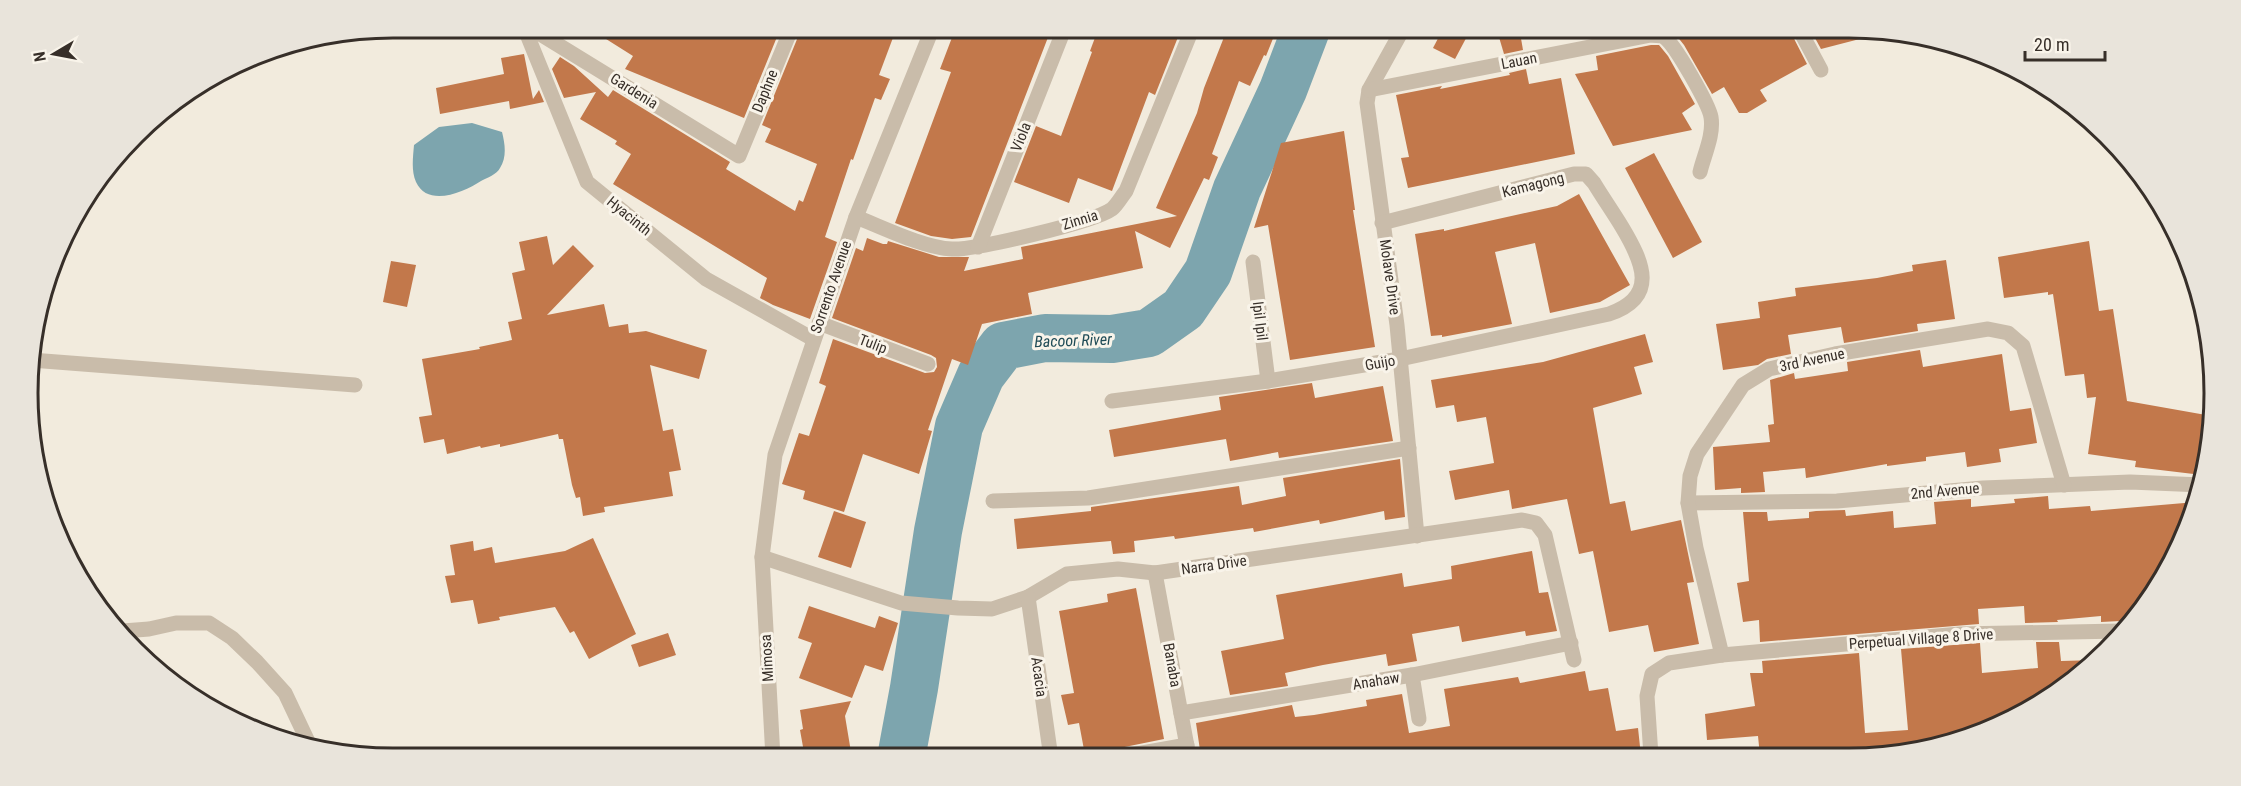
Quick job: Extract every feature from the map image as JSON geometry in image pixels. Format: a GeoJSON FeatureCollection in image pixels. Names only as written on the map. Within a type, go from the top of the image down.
{"type":"FeatureCollection","features":[{"type":"Feature","properties":{"kind":"street","name":"Hyacinth"},"geometry":{"type":"LineString","coordinates":[[528,38],[587,182],[706,279],[813,339]]}},
{"type":"Feature","properties":{"kind":"street","name":"Gardenia"},"geometry":{"type":"LineString","coordinates":[[547,38],[739,156]]}},
{"type":"Feature","properties":{"kind":"street","name":"Daphne"},"geometry":{"type":"LineString","coordinates":[[739,156],[787,38]]}},
{"type":"Feature","properties":{"kind":"street","name":"Sorrento Avenue"},"geometry":{"type":"LineString","coordinates":[[762,557],[775,455],[856,218],[929,38]]}},
{"type":"Feature","properties":{"kind":"street","name":"Viola"},"geometry":{"type":"LineString","coordinates":[[978,247],[1061,38]]}},
{"type":"Feature","properties":{"kind":"street","name":"Zinnia"},"geometry":{"type":"LineString","coordinates":[[856,218],[926,243],[951,249],[978,247],[1094,218],[1113,208],[1126,191],[1188,38]]}},
{"type":"Feature","properties":{"kind":"street","name":"Molave Drive"},"geometry":{"type":"LineString","coordinates":[[1398,38],[1369,90],[1367,103],[1400,359],[1417,536]]}},
{"type":"Feature","properties":{"kind":"street","name":"Lauan"},"geometry":{"type":"LineString","coordinates":[[1369,90],[1636,38]]}},
{"type":"Feature","properties":{"kind":"street","name":"Lauan"},"geometry":{"type":"LineString","coordinates":[[1665,38],[1672,45],[1706,104],[1711,118],[1711,131],[1700,172]]}},
{"type":"Feature","properties":{"kind":"street"},"geometry":{"type":"LineString","coordinates":[[1804,38],[1821,70]]}},
{"type":"Feature","properties":{"kind":"street","name":"Kamagong"},"geometry":{"type":"LineString","coordinates":[[1382,223],[1574,174],[1586,174],[1594,183],[1638,254],[1643,273],[1639,295]]}},
{"type":"Feature","properties":{"kind":"street","name":"Ipil Ipil"},"geometry":{"type":"LineString","coordinates":[[1253,262],[1268,381]]}},
{"type":"Feature","properties":{"kind":"street","name":"Guijo"},"geometry":{"type":"LineString","coordinates":[[1112,401],[1268,381],[1400,359],[1609,314],[1626,308],[1639,295]]}},
{"type":"Feature","properties":{"kind":"street","name":"Tulip"},"geometry":{"type":"LineString","coordinates":[[819,323],[928,364]]}},
{"type":"Feature","properties":{"kind":"street","name":"3rd Avenue"},"geometry":{"type":"LineString","coordinates":[[1722,655],[1696,548],[1688,503],[1690,476],[1697,454],[1743,385],[1769,369],[1835,354],[1988,329],[2008,333],[2023,346],[2064,484]]}},
{"type":"Feature","properties":{"kind":"street"},"geometry":{"type":"LineString","coordinates":[[39,361],[355,385]]}},
{"type":"Feature","properties":{"kind":"street"},"geometry":{"type":"LineString","coordinates":[[993,501],[1088,498],[1409,448]]}},
{"type":"Feature","properties":{"kind":"street","name":"2nd Avenue"},"geometry":{"type":"LineString","coordinates":[[1688,503],[1837,501],[1983,488],[2064,484],[2130,482],[2191,485]]}},
{"type":"Feature","properties":{"kind":"street","name":"Narra Drive"},"geometry":{"type":"LineString","coordinates":[[762,557],[901,603],[992,609],[1028,597],[1067,574],[1118,569],[1155,573],[1522,520],[1536,523],[1545,535],[1574,660]]}},
{"type":"Feature","properties":{"kind":"street","name":"Mimosa"},"geometry":{"type":"LineString","coordinates":[[762,557],[772,748]]}},
{"type":"Feature","properties":{"kind":"street","name":"Banaba"},"geometry":{"type":"LineString","coordinates":[[1155,573],[1187,748]]}},
{"type":"Feature","properties":{"kind":"street","name":"Acacia"},"geometry":{"type":"LineString","coordinates":[[1028,597],[1050,748]]}},
{"type":"Feature","properties":{"kind":"street"},"geometry":{"type":"LineString","coordinates":[[129,631],[176,623],[209,623],[232,638],[285,693],[306,737]]}},
{"type":"Feature","properties":{"kind":"street","name":"Perpetual Village 8 Drive"},"geometry":{"type":"LineString","coordinates":[[1650,748],[1647,696],[1652,674],[1669,663],[1722,655],[1960,634],[2111,631]]}},
{"type":"Feature","properties":{"kind":"street","name":"Anahaw"},"geometry":{"type":"LineString","coordinates":[[1181,713],[1412,675],[1571,643]]}},
{"type":"Feature","properties":{"kind":"street"},"geometry":{"type":"LineString","coordinates":[[1412,675],[1419,719]]}},
{"type":"Feature","properties":{"kind":"water"},"geometry":{"type":"Polygon","coordinates":[[[472,123],[502,132],[505,146],[499,170],[492,176],[456,193],[437,196],[422,190],[413,173],[414,145],[439,127],[472,123]]]}},
{"type":"Feature","properties":{"kind":"building"},"geometry":{"type":"Polygon","coordinates":[[[604,38],[777,38],[744,118],[625,69],[633,56],[604,38]]]}},
{"type":"Feature","properties":{"kind":"building"},"geometry":{"type":"Polygon","coordinates":[[[798,38],[893,38],[879,75],[890,79],[881,100],[875,98],[853,160],[851,159],[825,237],[837,242],[810,319],[760,298],[767,278],[613,184],[631,154],[615,144],[617,141],[580,119],[596,92],[564,98],[552,69],[560,57],[574,66],[608,97],[613,90],[730,162],[726,169],[795,211],[799,200],[803,202],[817,164],[765,142],[771,129],[762,125],[798,38]]]}},
{"type":"Feature","properties":{"kind":"building"},"geometry":{"type":"Polygon","coordinates":[[[952,38],[1048,38],[971,237],[952,239],[931,236],[895,223],[951,72],[940,69],[952,38]]]}},
{"type":"Feature","properties":{"kind":"building"},"geometry":{"type":"Polygon","coordinates":[[[1095,38],[1178,38],[1155,95],[1149,92],[1112,191],[1078,178],[1069,203],[1014,182],[1036,126],[1061,136],[1092,52],[1090,51],[1095,38]]]}},
{"type":"Feature","properties":{"kind":"building"},"geometry":{"type":"Polygon","coordinates":[[[1224,38],[1273,38],[1250,86],[1239,81],[1212,154],[1218,157],[1209,180],[1204,178],[1170,248],[1135,231],[1143,268],[1028,293],[1032,314],[982,324],[968,365],[952,359],[928,430],[932,431],[919,474],[863,454],[844,512],[803,499],[805,491],[782,484],[799,433],[809,436],[826,386],[819,383],[833,339],[925,373],[934,372],[937,367],[936,358],[931,355],[832,318],[856,248],[863,251],[867,238],[883,244],[887,244],[888,241],[939,257],[969,257],[964,271],[1023,259],[1021,247],[1177,216],[1156,208],[1197,113],[1224,38]]]}},
{"type":"Feature","properties":{"kind":"building"},"geometry":{"type":"Polygon","coordinates":[[[1438,38],[1466,38],[1455,59],[1433,48],[1438,38]]]}},
{"type":"Feature","properties":{"kind":"building"},"geometry":{"type":"Polygon","coordinates":[[[1499,38],[1521,38],[1523,50],[1504,54],[1499,38]]]}},
{"type":"Feature","properties":{"kind":"building"},"geometry":{"type":"Polygon","coordinates":[[[1678,38],[1794,38],[1807,64],[1760,90],[1767,101],[1747,113],[1739,113],[1724,87],[1712,94],[1678,38]]]}},
{"type":"Feature","properties":{"kind":"building"},"geometry":{"type":"Polygon","coordinates":[[[1815,38],[1864,38],[1821,49],[1815,38]]]}},
{"type":"Feature","properties":{"kind":"building"},"geometry":{"type":"Polygon","coordinates":[[[1659,45],[1668,56],[1695,104],[1682,113],[1692,130],[1613,146],[1575,74],[1598,70],[1596,56],[1659,45]]]}},
{"type":"Feature","properties":{"kind":"building"},"geometry":{"type":"Polygon","coordinates":[[[524,54],[533,99],[539,90],[544,102],[510,109],[509,101],[440,114],[436,88],[504,74],[501,58],[524,54]]]}},
{"type":"Feature","properties":{"kind":"building"},"geometry":{"type":"Polygon","coordinates":[[[1526,69],[1529,84],[1561,78],[1575,154],[1408,188],[1401,158],[1409,157],[1396,95],[1510,75],[1509,73],[1526,69]]]}},
{"type":"Feature","properties":{"kind":"building"},"geometry":{"type":"Polygon","coordinates":[[[1344,131],[1355,210],[1353,210],[1375,347],[1290,360],[1268,225],[1254,228],[1281,143],[1344,131]]]}},
{"type":"Feature","properties":{"kind":"building"},"geometry":{"type":"Polygon","coordinates":[[[1654,153],[1702,242],[1673,258],[1625,168],[1654,153]]]}},
{"type":"Feature","properties":{"kind":"building"},"geometry":{"type":"Polygon","coordinates":[[[1579,194],[1630,285],[1600,302],[1550,313],[1535,243],[1495,252],[1512,324],[1442,337],[1442,335],[1431,336],[1415,234],[1444,229],[1444,231],[1557,206],[1579,194]]]}},
{"type":"Feature","properties":{"kind":"building"},"geometry":{"type":"Polygon","coordinates":[[[547,236],[553,265],[573,245],[594,266],[547,315],[604,304],[609,327],[628,324],[629,333],[646,331],[707,350],[699,379],[650,365],[663,431],[673,429],[681,470],[669,472],[673,496],[604,507],[605,512],[583,516],[580,497],[576,498],[572,485],[563,439],[559,439],[558,434],[500,447],[500,444],[481,448],[480,446],[447,454],[444,439],[424,443],[419,417],[432,415],[422,359],[480,349],[479,347],[512,340],[508,322],[522,319],[512,273],[525,270],[519,242],[547,236]]]}},
{"type":"Feature","properties":{"kind":"building"},"geometry":{"type":"Polygon","coordinates":[[[2089,241],[2099,311],[2113,309],[2127,401],[2203,414],[2194,474],[2135,467],[2136,461],[2088,454],[2096,397],[2087,398],[2084,374],[2065,376],[2053,294],[2048,295],[2048,292],[2004,298],[1998,257],[2089,241]]]}},
{"type":"Feature","properties":{"kind":"building"},"geometry":{"type":"Polygon","coordinates":[[[1946,260],[1955,319],[1917,324],[1918,331],[1844,343],[1841,327],[1788,335],[1791,354],[1767,359],[1758,365],[1723,370],[1716,324],[1760,318],[1758,302],[1796,296],[1795,288],[1877,278],[1913,271],[1912,265],[1946,260]]]}},
{"type":"Feature","properties":{"kind":"building"},"geometry":{"type":"Polygon","coordinates":[[[391,261],[416,265],[407,307],[383,302],[391,261]]]}},
{"type":"Feature","properties":{"kind":"building"},"geometry":{"type":"Polygon","coordinates":[[[1645,334],[1653,362],[1634,367],[1642,394],[1593,408],[1610,504],[1625,501],[1631,531],[1681,520],[1694,582],[1687,583],[1699,644],[1654,652],[1648,625],[1609,632],[1593,551],[1579,554],[1567,499],[1512,509],[1509,490],[1455,500],[1449,471],[1494,463],[1486,417],[1457,422],[1454,405],[1436,408],[1431,380],[1543,362],[1645,334]]]}},
{"type":"Feature","properties":{"kind":"building"},"geometry":{"type":"Polygon","coordinates":[[[1920,350],[1923,367],[2002,354],[2010,411],[2031,408],[2037,443],[1999,449],[2001,462],[1967,467],[1965,452],[1926,457],[1926,461],[1887,466],[1887,464],[1806,478],[1805,468],[1763,472],[1765,492],[1741,493],[1741,488],[1715,490],[1713,447],[1770,442],[1768,425],[1774,424],[1770,380],[1794,373],[1795,379],[1848,371],[1847,362],[1920,350]]]}},
{"type":"Feature","properties":{"kind":"building"},"geometry":{"type":"Polygon","coordinates":[[[1312,383],[1315,398],[1383,386],[1393,441],[1279,458],[1278,452],[1230,461],[1226,439],[1114,457],[1109,430],[1221,410],[1219,397],[1312,383]]]}},
{"type":"Feature","properties":{"kind":"building"},"geometry":{"type":"Polygon","coordinates":[[[1400,459],[1405,517],[1385,520],[1384,511],[1320,524],[1319,520],[1254,532],[1253,528],[1175,539],[1174,536],[1134,541],[1135,552],[1113,554],[1111,541],[1017,549],[1014,519],[1091,511],[1091,507],[1239,486],[1242,505],[1286,496],[1283,478],[1400,459]]]}},
{"type":"Feature","properties":{"kind":"building"},"geometry":{"type":"Polygon","coordinates":[[[2048,496],[2049,509],[2090,506],[2091,511],[2186,503],[2156,571],[2144,591],[2120,621],[2101,622],[2101,616],[2057,620],[2058,622],[2025,623],[2024,606],[1978,609],[1979,624],[1760,642],[1759,620],[1743,622],[1737,583],[1749,581],[1743,512],[1767,512],[1768,521],[1809,518],[1809,512],[1816,511],[1845,510],[1846,516],[1893,511],[1894,528],[1936,524],[1934,502],[1971,499],[1971,507],[2015,503],[2014,499],[2048,496]]]}},
{"type":"Feature","properties":{"kind":"building"},"geometry":{"type":"Polygon","coordinates":[[[834,511],[866,522],[851,568],[818,557],[834,511]]]}},
{"type":"Feature","properties":{"kind":"building"},"geometry":{"type":"Polygon","coordinates":[[[593,538],[636,634],[589,659],[574,631],[570,633],[555,607],[499,617],[500,620],[478,624],[473,600],[451,603],[445,576],[455,575],[450,545],[473,541],[474,551],[492,547],[495,563],[565,551],[593,538]]]}},
{"type":"Feature","properties":{"kind":"building"},"geometry":{"type":"Polygon","coordinates":[[[1532,551],[1539,593],[1548,592],[1557,631],[1526,636],[1525,631],[1462,642],[1459,626],[1412,634],[1417,661],[1388,666],[1386,654],[1323,665],[1285,673],[1288,686],[1230,695],[1221,651],[1284,639],[1276,595],[1402,573],[1404,587],[1452,579],[1451,566],[1532,551]]]}},
{"type":"Feature","properties":{"kind":"building"},"geometry":{"type":"Polygon","coordinates":[[[1136,588],[1164,739],[1120,748],[1084,748],[1079,723],[1068,725],[1061,695],[1074,693],[1059,611],[1108,602],[1107,594],[1136,588]]]}},
{"type":"Feature","properties":{"kind":"building"},"geometry":{"type":"Polygon","coordinates":[[[809,606],[875,628],[879,616],[898,623],[883,671],[865,665],[852,698],[799,678],[812,643],[798,638],[809,606]]]}},
{"type":"Feature","properties":{"kind":"building"},"geometry":{"type":"Polygon","coordinates":[[[668,633],[676,655],[639,667],[631,645],[668,633]]]}},
{"type":"Feature","properties":{"kind":"building"},"geometry":{"type":"Polygon","coordinates":[[[2036,642],[2059,642],[2061,661],[2082,660],[2046,689],[2005,712],[1962,730],[1917,742],[1871,748],[1759,748],[1758,736],[1707,740],[1705,714],[1755,706],[1750,673],[1763,673],[1762,661],[1859,653],[1865,733],[1908,730],[1901,649],[1980,643],[1982,673],[2038,668],[2036,642]]]}},
{"type":"Feature","properties":{"kind":"building"},"geometry":{"type":"Polygon","coordinates":[[[1585,671],[1589,691],[1608,688],[1616,731],[1638,728],[1640,748],[1200,748],[1196,723],[1292,705],[1295,717],[1314,715],[1367,706],[1366,700],[1402,694],[1409,733],[1450,726],[1444,689],[1518,677],[1520,683],[1585,671]]]}},
{"type":"Feature","properties":{"kind":"building"},"geometry":{"type":"Polygon","coordinates":[[[851,701],[845,716],[850,748],[803,748],[800,710],[851,701]]]}},
{"type":"Feature","properties":{"kind":"waterway","name":"Bacoor River"},"geometry":{"type":"LineString","coordinates":[[903,748],[938,531],[959,426],[981,375],[1003,346],[1045,338],[1112,339],[1149,333],[1183,309],[1208,272],[1237,189],[1283,90],[1303,38]]}}]}
